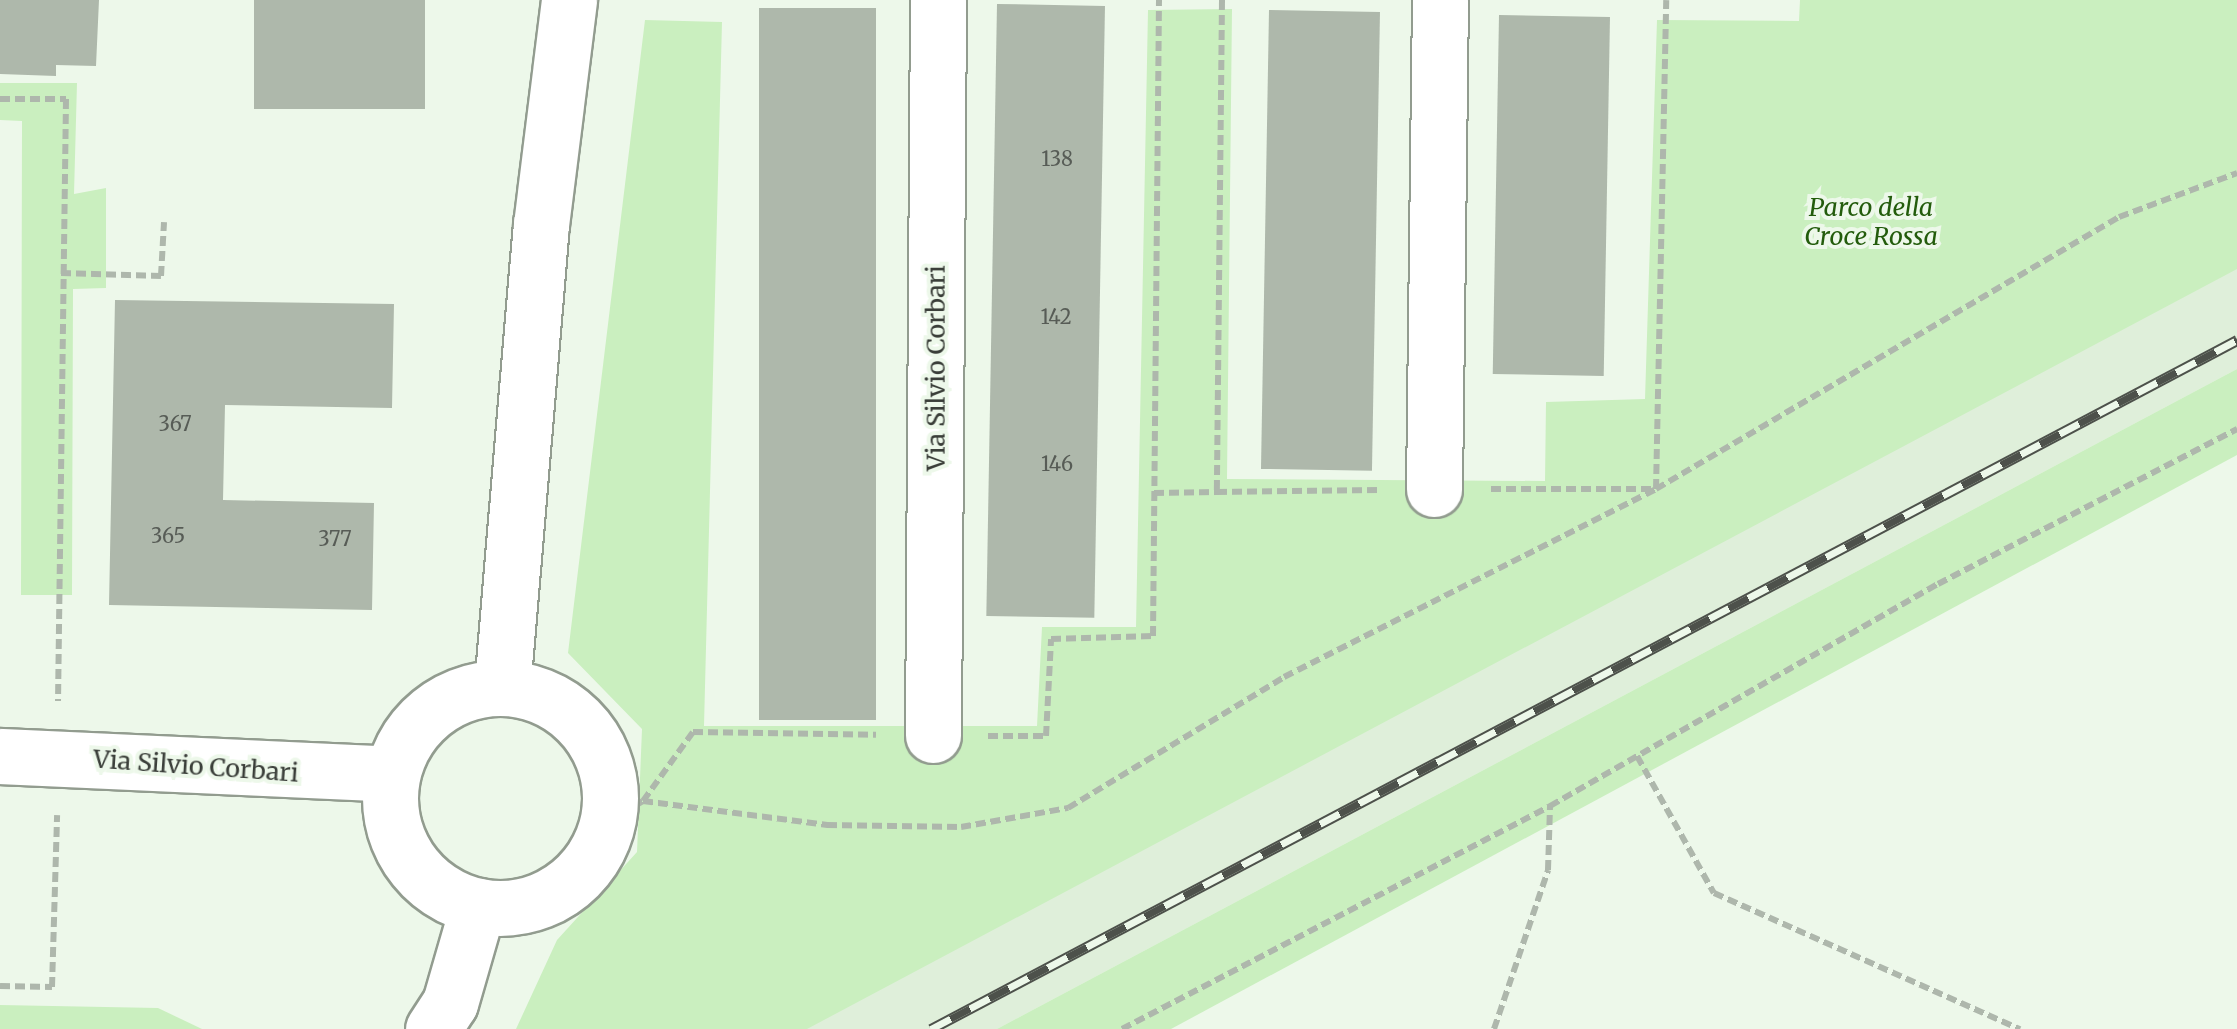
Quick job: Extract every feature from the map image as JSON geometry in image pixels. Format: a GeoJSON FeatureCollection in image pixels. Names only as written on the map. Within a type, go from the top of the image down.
{"type":"FeatureCollection","features":[{"type":"Feature","properties":{"kind":"street"},"geometry":{"type":"LineString","coordinates":[[502,688],[541,226],[569,0]]}},
{"type":"Feature","properties":{"kind":"street","name":"Via Silvio Corbari"},"geometry":{"type":"LineString","coordinates":[[934,735],[938,0]]}},
{"type":"Feature","properties":{"kind":"street"},"geometry":{"type":"LineString","coordinates":[[1434,489],[1440,0]]}},
{"type":"Feature","properties":{"kind":"street"},"geometry":{"type":"LineString","coordinates":[[502,688],[548,700],[586,730],[610,790],[626,812],[595,854],[545,898],[512,907],[478,906],[446,894],[409,857],[390,808],[392,774],[402,745],[444,702],[502,688]]}},
{"type":"Feature","properties":{"kind":"street","name":"Via Silvio Corbari"},"geometry":{"type":"LineString","coordinates":[[0,756],[392,774]]}},
{"type":"Feature","properties":{"kind":"street"},"geometry":{"type":"LineString","coordinates":[[432,1029],[450,1004],[478,906]]}},
{"type":"Feature","properties":{"kind":"path"},"geometry":{"type":"LineString","coordinates":[[626,812],[693,732],[1046,736],[1051,639],[1153,636],[1159,0]]}},
{"type":"Feature","properties":{"kind":"path"},"geometry":{"type":"LineString","coordinates":[[0,99],[66,99],[58,713]]}},
{"type":"Feature","properties":{"kind":"path"},"geometry":{"type":"LineString","coordinates":[[626,812],[827,825],[962,827],[1068,808],[1284,677],[1656,490],[2119,217],[2237,173]]}},
{"type":"Feature","properties":{"kind":"path"},"geometry":{"type":"LineString","coordinates":[[61,273],[161,276],[164,222]]}},
{"type":"Feature","properties":{"kind":"path"},"geometry":{"type":"LineString","coordinates":[[1122,1029],[1550,806],[1938,584],[2237,429]]}},
{"type":"Feature","properties":{"kind":"path"},"geometry":{"type":"LineString","coordinates":[[1154,493],[1217,492]]}},
{"type":"Feature","properties":{"kind":"path"},"geometry":{"type":"LineString","coordinates":[[1637,756],[1714,892],[2020,1029]]}},
{"type":"Feature","properties":{"kind":"path"},"geometry":{"type":"LineString","coordinates":[[0,986],[52,987],[57,798]]}},
{"type":"Feature","properties":{"kind":"path"},"geometry":{"type":"LineString","coordinates":[[1494,1029],[1548,870],[1550,806]]}},
{"type":"Feature","properties":{"kind":"shaded area"},"geometry":{"type":"Polygon","coordinates":[[[2237,263],[2237,369],[997,1029],[790,1029],[2237,263]]]}},
{"type":"Feature","properties":{"kind":"green space","name":"Parco della Croce Rossa"},"geometry":{"type":"Polygon","coordinates":[[[1800,0],[2237,0],[2237,269],[807,1029],[516,1029],[557,940],[637,852],[642,729],[568,653],[645,20],[722,22],[704,726],[1037,726],[1042,627],[1136,627],[1148,10],[1232,9],[1227,479],[1545,481],[1546,402],[1645,399],[1657,20],[1799,21],[1800,0]]]}},
{"type":"Feature","properties":{"kind":"green space"},"geometry":{"type":"Polygon","coordinates":[[[0,83],[77,83],[74,194],[106,188],[106,288],[73,289],[72,595],[21,595],[22,121],[0,120],[0,83]]]}},
{"type":"Feature","properties":{"kind":"green space"},"geometry":{"type":"Polygon","coordinates":[[[2237,369],[2237,455],[1171,1029],[997,1029],[2237,369]]]}},
{"type":"Feature","properties":{"kind":"green space"},"geometry":{"type":"Polygon","coordinates":[[[0,1005],[158,1008],[202,1029],[0,1029],[0,1005]]]}},
{"type":"Feature","properties":{"kind":"building"},"geometry":{"type":"Polygon","coordinates":[[[0,0],[99,0],[96,66],[56,65],[56,76],[0,74],[0,0]]]}},
{"type":"Feature","properties":{"kind":"building"},"geometry":{"type":"Polygon","coordinates":[[[254,0],[425,0],[425,109],[254,109],[254,0]]]}},
{"type":"Feature","properties":{"kind":"building"},"geometry":{"type":"Polygon","coordinates":[[[997,4],[1105,6],[1094,618],[986,616],[997,4]]]}},
{"type":"Feature","properties":{"kind":"building"},"geometry":{"type":"Polygon","coordinates":[[[759,8],[876,8],[876,720],[759,720],[759,8]]]}},
{"type":"Feature","properties":{"kind":"building"},"geometry":{"type":"Polygon","coordinates":[[[1269,10],[1380,12],[1372,471],[1261,469],[1269,10]]]}},
{"type":"Feature","properties":{"kind":"building"},"geometry":{"type":"Polygon","coordinates":[[[1499,15],[1610,17],[1604,376],[1493,374],[1499,15]]]}},
{"type":"Feature","properties":{"kind":"building"},"geometry":{"type":"Polygon","coordinates":[[[115,300],[394,304],[392,408],[225,405],[223,500],[374,503],[372,610],[109,605],[115,300]]]}},
{"type":"Feature","properties":{"kind":"railway"},"geometry":{"type":"LineString","coordinates":[[931,1029],[2237,340]]}}]}
